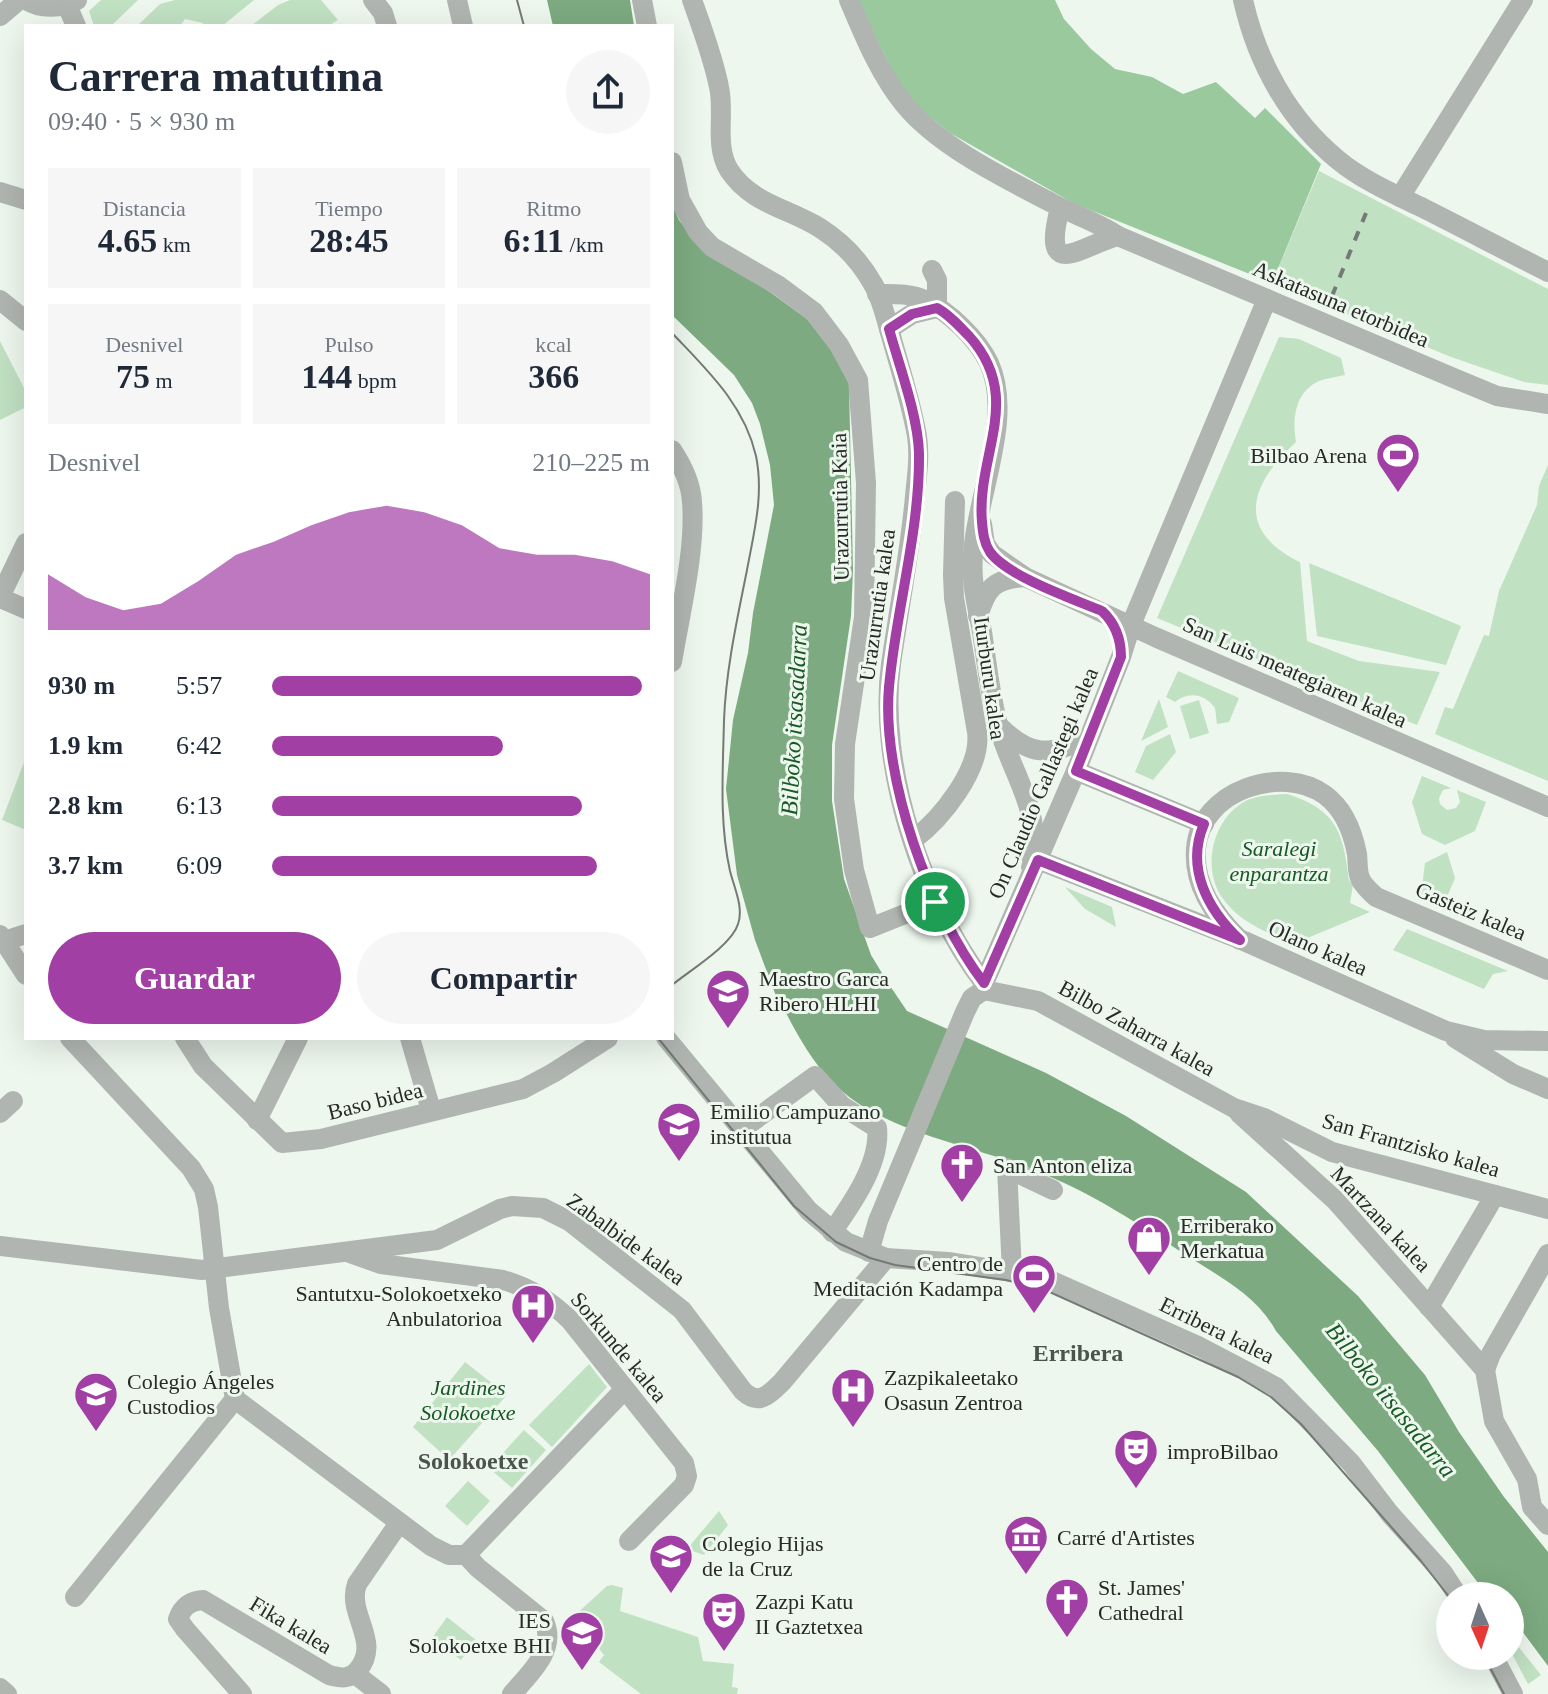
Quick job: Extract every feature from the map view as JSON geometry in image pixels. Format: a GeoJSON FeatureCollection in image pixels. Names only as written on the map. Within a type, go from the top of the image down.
{"type":"FeatureCollection","features":[{"type":"Feature","properties":{"kind":"street"},"geometry":{"type":"LineString","coordinates":[[0,16],[19,0]]}},
{"type":"Feature","properties":{"kind":"street"},"geometry":{"type":"LineString","coordinates":[[26,0],[43,7],[72,2],[76,24]]}},
{"type":"Feature","properties":{"kind":"street"},"geometry":{"type":"LineString","coordinates":[[373,0],[383,13],[386,24]]}},
{"type":"Feature","properties":{"kind":"street"},"geometry":{"type":"LineString","coordinates":[[457,0],[463,24]]}},
{"type":"Feature","properties":{"kind":"street"},"geometry":{"type":"LineString","coordinates":[[642,0],[647,24]]}},
{"type":"Feature","properties":{"kind":"street","name":"Urazurrutia kalea"},"geometry":{"type":"LineString","coordinates":[[692,0],[720,89],[722,147],[729,169],[755,197],[800,217],[855,256],[875,287],[883,312],[917,434],[919,453],[911,541],[891,665],[888,712],[895,765],[913,840],[935,902],[984,986]]}},
{"type":"Feature","properties":{"kind":"street","name":"Askatasuna etorbidea"},"geometry":{"type":"LineString","coordinates":[[849,0],[867,41],[904,104],[928,127],[961,150],[1060,208],[1107,228],[1118,236],[1497,396],[1548,404]]}},
{"type":"Feature","properties":{"kind":"street"},"geometry":{"type":"LineString","coordinates":[[1243,0],[1258,52],[1277,89],[1297,118],[1340,162],[1400,197],[1548,272]]}},
{"type":"Feature","properties":{"kind":"street"},"geometry":{"type":"LineString","coordinates":[[1400,197],[1523,0]]}},
{"type":"Feature","properties":{"kind":"street","name":"Urazurrutia Kaia"},"geometry":{"type":"LineString","coordinates":[[674,172],[680,200],[698,232],[712,247],[779,286],[814,312],[839,345],[858,380],[866,483],[864,605],[845,744],[844,799],[854,870],[870,928],[935,902]]}},
{"type":"Feature","properties":{"kind":"street"},"geometry":{"type":"LineString","coordinates":[[0,192],[24,199]]}},
{"type":"Feature","properties":{"kind":"street"},"geometry":{"type":"LineString","coordinates":[[1060,208],[1054,242],[1058,250],[1069,255],[1080,253],[1097,242],[1118,236]]}},
{"type":"Feature","properties":{"kind":"street"},"geometry":{"type":"LineString","coordinates":[[932,270],[937,280],[937,308]]}},
{"type":"Feature","properties":{"kind":"street"},"geometry":{"type":"LineString","coordinates":[[883,312],[897,294],[924,299],[945,313],[978,346],[995,382],[997,416],[972,573],[1004,747],[1030,803],[1036,841],[1032,869]]}},
{"type":"Feature","properties":{"kind":"street","name":"On Claudio Gallastegi kalea"},"geometry":{"type":"LineString","coordinates":[[877,1255],[878,1221],[965,1012],[972,998],[984,986],[1076,771],[1131,625],[1267,299]]}},
{"type":"Feature","properties":{"kind":"street"},"geometry":{"type":"LineString","coordinates":[[0,300],[24,319]]}},
{"type":"Feature","properties":{"kind":"street"},"geometry":{"type":"LineString","coordinates":[[883,312],[912,314],[937,308]]}},
{"type":"Feature","properties":{"kind":"street"},"geometry":{"type":"LineString","coordinates":[[1256,329],[1264,322],[1279,318],[1311,317]]}},
{"type":"Feature","properties":{"kind":"street"},"geometry":{"type":"LineString","coordinates":[[674,454],[688,480],[693,500],[691,539],[674,649]]}},
{"type":"Feature","properties":{"kind":"street","name":"Iturburu kalea"},"geometry":{"type":"LineString","coordinates":[[913,840],[950,801],[978,752],[954,598],[955,501]]}},
{"type":"Feature","properties":{"kind":"street","name":"San Luis meategiaren kalea"},"geometry":{"type":"LineString","coordinates":[[981,509],[985,544],[992,554],[1025,577],[1548,807]]}},
{"type":"Feature","properties":{"kind":"street"},"geometry":{"type":"LineString","coordinates":[[24,547],[0,598],[24,608]]}},
{"type":"Feature","properties":{"kind":"street"},"geometry":{"type":"LineString","coordinates":[[978,616],[985,595],[994,585],[1006,578],[1025,577]]}},
{"type":"Feature","properties":{"kind":"street"},"geometry":{"type":"LineString","coordinates":[[1102,611],[1116,629],[1121,657]]}},
{"type":"Feature","properties":{"kind":"street"},"geometry":{"type":"LineString","coordinates":[[999,726],[1016,743],[1034,751],[1066,748],[1088,738]]}},
{"type":"Feature","properties":{"kind":"street"},"geometry":{"type":"LineString","coordinates":[[1076,771],[1204,824],[1197,840],[1197,872],[1206,896],[1223,923],[1240,940]]}},
{"type":"Feature","properties":{"kind":"street","name":"Gasteiz kalea"},"geometry":{"type":"LineString","coordinates":[[1204,824],[1233,794],[1262,782],[1294,781],[1307,786],[1326,796],[1346,821],[1352,833],[1359,876],[1376,897],[1548,970]]}},
{"type":"Feature","properties":{"kind":"street","name":"Olano kalea"},"geometry":{"type":"LineString","coordinates":[[1032,869],[1240,940],[1446,1031],[1484,1040],[1548,1041]]}},
{"type":"Feature","properties":{"kind":"street"},"geometry":{"type":"LineString","coordinates":[[24,934],[2,938],[24,972]]}},
{"type":"Feature","properties":{"kind":"street","name":"Bilbo Zaharra kalea"},"geometry":{"type":"LineString","coordinates":[[984,986],[1010,996],[1031,997],[1234,1108],[1264,1118]]}},
{"type":"Feature","properties":{"kind":"street"},"geometry":{"type":"LineString","coordinates":[[1446,1031],[1513,1074],[1548,1089]]}},
{"type":"Feature","properties":{"kind":"street"},"geometry":{"type":"LineString","coordinates":[[72,1040],[191,1168],[204,1189],[235,1399],[399,1523],[449,1555],[466,1555],[624,1390]]}},
{"type":"Feature","properties":{"kind":"street","name":"Baso bidea"},"geometry":{"type":"LineString","coordinates":[[186,1040],[203,1066],[257,1120],[282,1143],[292,1144],[523,1089],[581,1046],[601,1040]]}},
{"type":"Feature","properties":{"kind":"street"},"geometry":{"type":"LineString","coordinates":[[257,1120],[297,1040]]}},
{"type":"Feature","properties":{"kind":"street"},"geometry":{"type":"LineString","coordinates":[[411,1040],[431,1110]]}},
{"type":"Feature","properties":{"kind":"street"},"geometry":{"type":"LineString","coordinates":[[668,1040],[809,1211],[832,1232],[877,1255]]}},
{"type":"Feature","properties":{"kind":"street"},"geometry":{"type":"LineString","coordinates":[[742,1129],[815,1076],[842,1106],[877,1128],[879,1143],[856,1197],[832,1232]]}},
{"type":"Feature","properties":{"kind":"street","name":"Martzana kalea"},"geometry":{"type":"LineString","coordinates":[[1234,1108],[1335,1200],[1485,1370]]}},
{"type":"Feature","properties":{"kind":"street","name":"San Frantzisko kalea"},"geometry":{"type":"LineString","coordinates":[[1264,1118],[1332,1152],[1548,1209]]}},
{"type":"Feature","properties":{"kind":"street"},"geometry":{"type":"LineString","coordinates":[[1012,1272],[1007,1168],[1053,1190]]}},
{"type":"Feature","properties":{"kind":"street"},"geometry":{"type":"LineString","coordinates":[[1429,1307],[1495,1195]]}},
{"type":"Feature","properties":{"kind":"street","name":"Zabalbide kalea"},"geometry":{"type":"LineString","coordinates":[[0,1246],[202,1270],[437,1240],[512,1206],[543,1208],[569,1221],[682,1310],[743,1391],[757,1400],[782,1382],[877,1255]]}},
{"type":"Feature","properties":{"kind":"street"},"geometry":{"type":"LineString","coordinates":[[0,1229],[12,1240],[38,1250]]}},
{"type":"Feature","properties":{"kind":"street","name":"Sorkunde kalea"},"geometry":{"type":"LineString","coordinates":[[350,1253],[381,1264],[503,1280],[523,1286],[549,1300],[570,1320],[684,1463],[687,1476],[684,1485],[629,1541]]}},
{"type":"Feature","properties":{"kind":"street"},"geometry":{"type":"LineString","coordinates":[[1548,1254],[1485,1370],[1494,1421],[1527,1479],[1532,1507],[1548,1525]]}},
{"type":"Feature","properties":{"kind":"street","name":"Erribera kalea"},"geometry":{"type":"LineString","coordinates":[[877,1255],[1043,1277],[1200,1347],[1276,1387],[1351,1463],[1449,1582]]}},
{"type":"Feature","properties":{"kind":"street"},"geometry":{"type":"LineString","coordinates":[[75,1597],[235,1399]]}},
{"type":"Feature","properties":{"kind":"street","name":"Fika kalea"},"geometry":{"type":"LineString","coordinates":[[242,1694],[178,1619],[181,1611],[192,1601],[203,1600],[329,1675],[343,1679],[355,1674],[364,1662],[368,1648],[354,1602],[354,1592],[399,1523]]}},
{"type":"Feature","properties":{"kind":"street"},"geometry":{"type":"LineString","coordinates":[[466,1555],[544,1621],[548,1631],[549,1643],[540,1660],[512,1694]]}},
{"type":"Feature","properties":{"kind":"street"},"geometry":{"type":"LineString","coordinates":[[1500,1670],[1513,1694]]}},
{"type":"Feature","properties":{"kind":"street"},"geometry":{"type":"LineString","coordinates":[[355,1674],[381,1694]]}},
{"type":"Feature","properties":{"kind":"street"},"geometry":{"type":"LineString","coordinates":[[0,1688],[7,1694]]}},
{"type":"Feature","properties":{"kind":"green space"},"geometry":{"type":"Polygon","coordinates":[[[101,0],[138,0],[113,24],[93,24],[89,11],[101,0]]]}},
{"type":"Feature","properties":{"kind":"green space"},"geometry":{"type":"Polygon","coordinates":[[[175,0],[254,0],[224,24],[203,24],[185,19],[181,24],[139,24],[160,4],[175,0]]]}},
{"type":"Feature","properties":{"kind":"green space"},"geometry":{"type":"Polygon","coordinates":[[[290,0],[321,0],[338,20],[331,24],[254,24],[278,5],[290,0]]]}},
{"type":"Feature","properties":{"kind":"green space"},"geometry":{"type":"Polygon","coordinates":[[[1319,171],[1548,289],[1548,385],[1524,382],[1451,357],[1272,283],[1319,171]]]}},
{"type":"Feature","properties":{"kind":"green space"},"geometry":{"type":"Polygon","coordinates":[[[1279,337],[1299,339],[1341,358],[1345,375],[1319,381],[1300,399],[1295,415],[1296,442],[1268,474],[1260,490],[1256,506],[1258,521],[1265,536],[1300,562],[1307,641],[1359,661],[1440,672],[1417,725],[1157,618],[1279,337]]]}},
{"type":"Feature","properties":{"kind":"green space"},"geometry":{"type":"Polygon","coordinates":[[[0,341],[24,388],[24,408],[0,420],[0,341]]]}},
{"type":"Feature","properties":{"kind":"green space"},"geometry":{"type":"Polygon","coordinates":[[[1548,465],[1548,781],[1435,734],[1445,707],[1453,709],[1484,635],[1489,636],[1499,591],[1537,505],[1539,486],[1548,465]]]}},
{"type":"Feature","properties":{"kind":"green space"},"geometry":{"type":"Polygon","coordinates":[[[1309,563],[1461,626],[1446,665],[1317,636],[1309,563]]]}},
{"type":"Feature","properties":{"kind":"green space"},"geometry":{"type":"Polygon","coordinates":[[[1178,671],[1239,698],[1229,722],[1217,724],[1215,708],[1201,697],[1185,696],[1175,702],[1166,697],[1178,671]]]}},
{"type":"Feature","properties":{"kind":"green space"},"geometry":{"type":"Polygon","coordinates":[[[1159,699],[1168,727],[1141,741],[1159,699]]]}},
{"type":"Feature","properties":{"kind":"green space"},"geometry":{"type":"Polygon","coordinates":[[[1199,700],[1209,733],[1190,739],[1180,706],[1199,700]]]}},
{"type":"Feature","properties":{"kind":"green space"},"geometry":{"type":"Polygon","coordinates":[[[1170,734],[1176,752],[1153,780],[1135,772],[1146,746],[1170,734]]]}},
{"type":"Feature","properties":{"kind":"green space"},"geometry":{"type":"Polygon","coordinates":[[[24,762],[24,829],[2,820],[24,762]]]}},
{"type":"Feature","properties":{"kind":"green space"},"geometry":{"type":"Polygon","coordinates":[[[1422,776],[1451,788],[1443,790],[1439,798],[1440,804],[1447,810],[1456,808],[1460,802],[1457,790],[1486,802],[1475,831],[1445,845],[1422,834],[1412,802],[1422,776]]]}},
{"type":"Feature","properties":{"kind":"green space","name":"Saralegi enparantza"},"geometry":{"type":"Polygon","coordinates":[[[1287,794],[1317,807],[1334,825],[1353,885],[1350,903],[1370,912],[1293,944],[1253,925],[1236,913],[1221,896],[1212,870],[1214,842],[1227,816],[1250,799],[1287,794]]]}},
{"type":"Feature","properties":{"kind":"green space"},"geometry":{"type":"Polygon","coordinates":[[[1447,852],[1455,878],[1444,904],[1421,895],[1425,863],[1447,852]]]}},
{"type":"Feature","properties":{"kind":"green space"},"geometry":{"type":"Polygon","coordinates":[[[1065,887],[1112,907],[1116,927],[1085,909],[1065,887]]]}},
{"type":"Feature","properties":{"kind":"green space"},"geometry":{"type":"Polygon","coordinates":[[[1407,929],[1508,971],[1493,974],[1484,989],[1393,950],[1407,929]]]}},
{"type":"Feature","properties":{"kind":"green space","name":"Jardines Solokoetxe"},"geometry":{"type":"Polygon","coordinates":[[[465,1362],[507,1395],[449,1460],[413,1427],[465,1362]]]}},
{"type":"Feature","properties":{"kind":"green space"},"geometry":{"type":"Polygon","coordinates":[[[589,1364],[607,1387],[552,1447],[529,1425],[589,1364]]]}},
{"type":"Feature","properties":{"kind":"green space"},"geometry":{"type":"Polygon","coordinates":[[[524,1430],[546,1450],[512,1488],[489,1468],[524,1430]]]}},
{"type":"Feature","properties":{"kind":"green space","name":"Jardines Solokoetxe"},"geometry":{"type":"Polygon","coordinates":[[[468,1481],[490,1501],[467,1526],[445,1506],[468,1481]]]}},
{"type":"Feature","properties":{"kind":"green space"},"geometry":{"type":"Polygon","coordinates":[[[719,1511],[728,1525],[704,1555],[687,1549],[719,1511]]]}},
{"type":"Feature","properties":{"kind":"green space"},"geometry":{"type":"Polygon","coordinates":[[[612,1585],[623,1588],[620,1611],[698,1637],[703,1661],[734,1664],[732,1687],[738,1688],[737,1694],[641,1694],[599,1662],[604,1655],[573,1617],[612,1585]]]}},
{"type":"Feature","properties":{"kind":"green space"},"geometry":{"type":"Polygon","coordinates":[[[447,1617],[476,1640],[461,1660],[432,1638],[447,1617]]]}},
{"type":"Feature","properties":{"kind":"green space"},"geometry":{"type":"Polygon","coordinates":[[[1524,1654],[1541,1675],[1528,1684],[1521,1670],[1524,1670],[1524,1654]]]}},
{"type":"Feature","properties":{"kind":"shaded area"},"geometry":{"type":"Polygon","coordinates":[[[857,0],[1055,0],[1064,19],[1091,49],[1115,69],[1152,77],[1183,94],[1216,82],[1255,118],[1265,108],[1321,164],[1272,283],[1073,203],[950,133],[906,98],[857,0]]]}},
{"type":"Feature","properties":{"kind":"water"},"geometry":{"type":"Polygon","coordinates":[[[547,0],[630,0],[634,24],[553,24],[547,0]]]}},
{"type":"Feature","properties":{"kind":"water","name":"Bilboko itsasadarra"},"geometry":{"type":"Polygon","coordinates":[[[674,209],[704,252],[759,284],[807,319],[831,349],[849,384],[853,570],[851,616],[832,745],[832,801],[844,879],[871,955],[907,1011],[1046,1073],[1126,1116],[1246,1192],[1358,1296],[1425,1375],[1459,1432],[1504,1497],[1548,1552],[1548,1666],[1524,1634],[1524,1582],[1477,1582],[1378,1451],[1249,1298],[1134,1221],[1056,1179],[928,1136],[876,1114],[832,1082],[806,1048],[785,1011],[782,1012],[755,940],[737,875],[726,789],[733,720],[774,505],[770,465],[752,403],[734,375],[674,317],[674,209]]]}},
{"type":"Feature","properties":{"kind":"tram line"},"geometry":{"type":"LineString","coordinates":[[517,0],[523,24]]}},
{"type":"Feature","properties":{"kind":"tram line"},"geometry":{"type":"LineString","coordinates":[[674,335],[723,389],[743,420],[756,456],[759,485],[755,528],[730,663],[724,720],[724,834],[740,918],[728,940],[674,983]]}},
{"type":"Feature","properties":{"kind":"tram line"},"geometry":{"type":"LineString","coordinates":[[660,1040],[794,1206],[836,1242],[870,1258],[895,1265],[1006,1280],[1043,1289],[1238,1377],[1271,1397],[1301,1424],[1437,1582]]}},
{"type":"Feature","properties":{"kind":"tram line"},"geometry":{"type":"LineString","coordinates":[[1491,1670],[1504,1694]]}},
{"type":"Feature","properties":{"kind":"railway"},"geometry":{"type":"LineString","coordinates":[[1332,296],[1366,213]]}},
{"type":"Feature","properties":{"kind":"place","name":"Bilbao Arena"},"geometry":{"type":"Point","coordinates":[1398,494]}},
{"type":"Feature","properties":{"kind":"place","name":"Maestro Garca Ribero HLHI"},"geometry":{"type":"Point","coordinates":[728,1030]}},
{"type":"Feature","properties":{"kind":"place","name":"Emilio Campuzano institutua"},"geometry":{"type":"Point","coordinates":[679,1163]}},
{"type":"Feature","properties":{"kind":"place","name":"San Anton eliza"},"geometry":{"type":"Point","coordinates":[962,1204]}},
{"type":"Feature","properties":{"kind":"place","name":"Erriberako Merkatua"},"geometry":{"type":"Point","coordinates":[1149,1277]}},
{"type":"Feature","properties":{"kind":"place","name":"Centro de Meditación Kadampa"},"geometry":{"type":"Point","coordinates":[1034,1315]}},
{"type":"Feature","properties":{"kind":"place","name":"Santutxu-Solokoetxeko Anbulatorioa"},"geometry":{"type":"Point","coordinates":[533,1345]}},
{"type":"Feature","properties":{"kind":"place","name":"Zazpikaleetako Osasun Zentroa"},"geometry":{"type":"Point","coordinates":[853,1429]}},
{"type":"Feature","properties":{"kind":"place","name":"Colegio Ángeles Custodios"},"geometry":{"type":"Point","coordinates":[96,1433]}},
{"type":"Feature","properties":{"kind":"place","name":"improBilbao"},"geometry":{"type":"Point","coordinates":[1136,1490]}},
{"type":"Feature","properties":{"kind":"place","name":"Carré d'Artistes"},"geometry":{"type":"Point","coordinates":[1026,1576]}},
{"type":"Feature","properties":{"kind":"place","name":"Colegio Hijas de la Cruz"},"geometry":{"type":"Point","coordinates":[671,1595]}},
{"type":"Feature","properties":{"kind":"place","name":"St. James' Cathedral"},"geometry":{"type":"Point","coordinates":[1067,1639]}},
{"type":"Feature","properties":{"kind":"place","name":"Zazpi Katu II Gaztetxea"},"geometry":{"type":"Point","coordinates":[724,1653]}},
{"type":"Feature","properties":{"kind":"place","name":"IES Solokoetxe BHI"},"geometry":{"type":"Point","coordinates":[582,1672]}},
{"type":"Feature","properties":{"kind":"district","name":"Erribera"},"geometry":{"type":"Point","coordinates":[1078,1353]}},
{"type":"Feature","properties":{"kind":"district","name":"Solokoetxe"},"geometry":{"type":"Point","coordinates":[473,1461]}},
{"type":"Feature","properties":{"kind":"route"},"geometry":{"type":"LineString","coordinates":[[937,308],[978,346],[995,382],[997,416],[981,509],[985,544],[998,560],[1025,577],[1102,611],[1116,629],[1121,657],[1076,771],[1204,824],[1195,852],[1197,872],[1206,896],[1223,923],[1240,940],[1038,860],[984,983],[967,961],[935,902],[909,831],[889,735],[888,691],[911,541],[919,453],[917,434],[889,329],[912,314],[937,308]]}}]}
